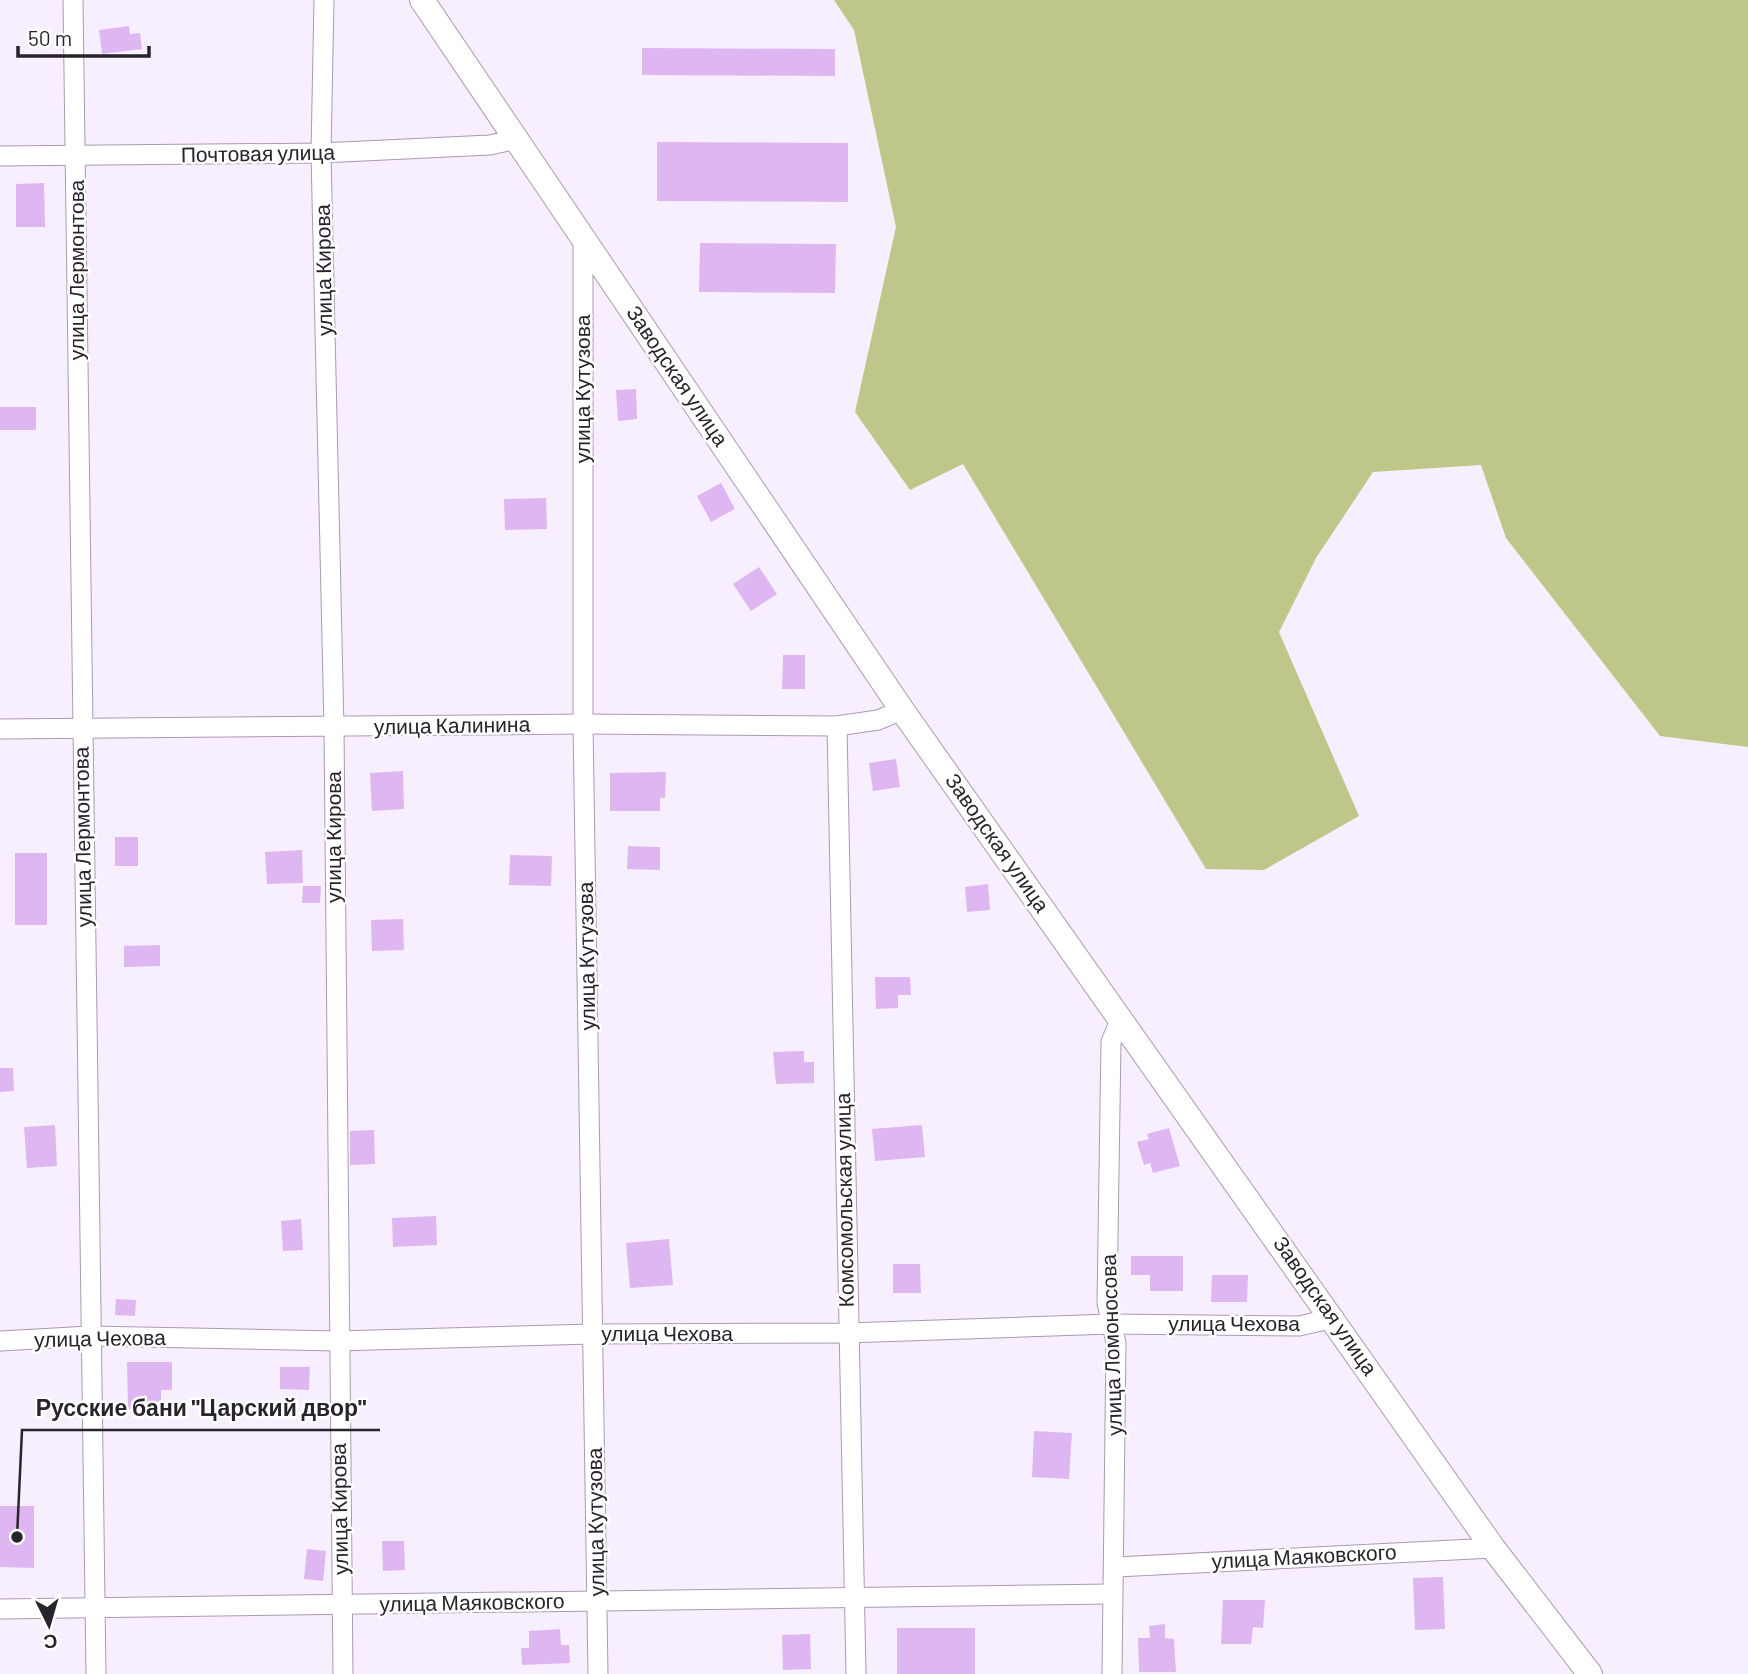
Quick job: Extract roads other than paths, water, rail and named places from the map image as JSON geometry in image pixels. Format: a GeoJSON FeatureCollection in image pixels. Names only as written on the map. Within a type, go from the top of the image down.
{"type":"FeatureCollection","features":[{"type":"Feature","properties":{"kind":"street","name":"улица Лермонтова"},"geometry":{"type":"LineString","coordinates":[[73,0],[96,1674]]}},
{"type":"Feature","properties":{"kind":"street","name":"улица Кирова"},"geometry":{"type":"LineString","coordinates":[[324,0],[321,153],[334,729],[337,1340],[343,1674]]}},
{"type":"Feature","properties":{"kind":"street","name":"Заводская улица"},"geometry":{"type":"LineString","coordinates":[[422,0],[902,710],[1334,1318],[1493,1548],[1590,1674]]}},
{"type":"Feature","properties":{"kind":"street","name":"Почтовая улица"},"geometry":{"type":"LineString","coordinates":[[0,156],[321,153],[490,145],[516,139]]}},
{"type":"Feature","properties":{"kind":"street","name":"улица Кутузова"},"geometry":{"type":"LineString","coordinates":[[583,237],[583,724],[598,1674]]}},
{"type":"Feature","properties":{"kind":"street","name":"улица Калинина"},"geometry":{"type":"LineString","coordinates":[[0,729],[334,729],[583,724],[837,726],[878,720],[902,710]]}},
{"type":"Feature","properties":{"kind":"street","name":"Комсомольская улица"},"geometry":{"type":"LineString","coordinates":[[837,726],[847,1333],[856,1674]]}},
{"type":"Feature","properties":{"kind":"street","name":"улица Ломоносова"},"geometry":{"type":"LineString","coordinates":[[1112,1674],[1112,1594],[1116,1567],[1116,1343],[1107,1303],[1111,1042],[1121,1018]]}},
{"type":"Feature","properties":{"kind":"street","name":"улица Чехова"},"geometry":{"type":"LineString","coordinates":[[0,1341],[90,1336],[337,1340],[593,1334],[847,1333],[1111,1324],[1299,1326],[1334,1318]]}},
{"type":"Feature","properties":{"kind":"street","name":"улица Маяковского"},"geometry":{"type":"LineString","coordinates":[[1116,1567],[1493,1548]]}},
{"type":"Feature","properties":{"kind":"street","name":"улица Маяковского"},"geometry":{"type":"LineString","coordinates":[[0,1609],[1112,1594]]}},
{"type":"Feature","properties":{"kind":"place","name":"Русские бани \"Царский двор\""},"geometry":{"type":"Point","coordinates":[17,1537]}}]}
